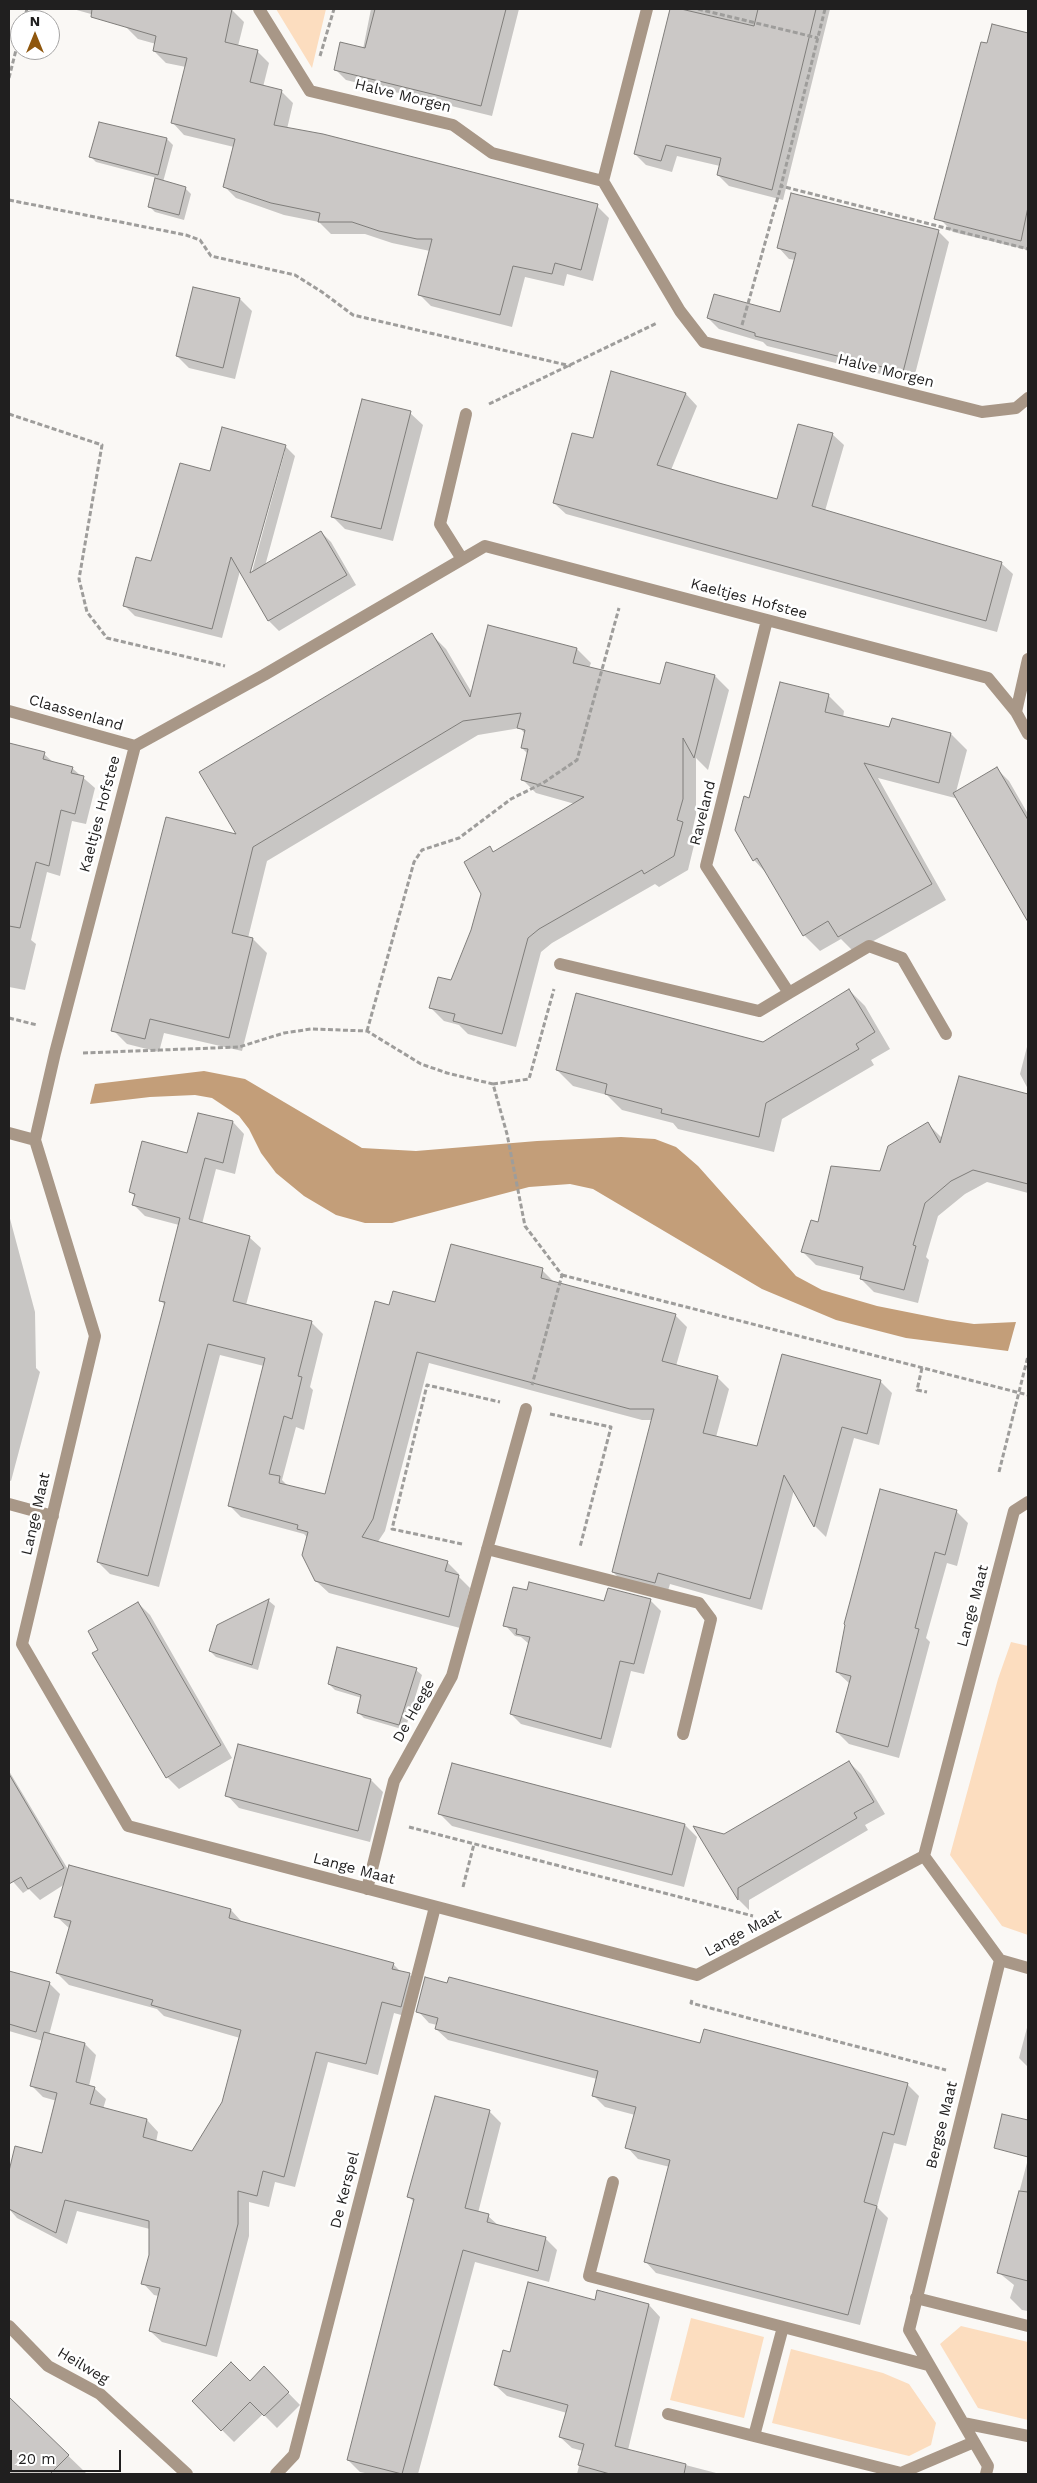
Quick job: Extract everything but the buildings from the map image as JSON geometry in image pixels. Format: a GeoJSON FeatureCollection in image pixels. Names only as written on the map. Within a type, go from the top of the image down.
{"type":"FeatureCollection","features":[{"type":"Feature","properties":{"kind":"street"},"geometry":{"type":"LineString","coordinates":[[259,9],[310,91]]}},
{"type":"Feature","properties":{"kind":"street"},"geometry":{"type":"LineString","coordinates":[[603,181],[647,9]]}},
{"type":"Feature","properties":{"kind":"street","name":"Halve Morgen"},"geometry":{"type":"LineString","coordinates":[[310,91],[453,125],[492,153],[603,181],[680,311],[704,342],[982,412],[1016,408],[1028,398]]}},
{"type":"Feature","properties":{"kind":"street"},"geometry":{"type":"LineString","coordinates":[[462,559],[440,524],[466,414]]}},
{"type":"Feature","properties":{"kind":"street","name":"Kaeltjes Hofstee"},"geometry":{"type":"LineString","coordinates":[[35,1140],[54,1053],[135,746],[264,675],[485,546],[988,678],[1016,712],[1028,734]]}},
{"type":"Feature","properties":{"kind":"street","name":"Raveland"},"geometry":{"type":"LineString","coordinates":[[767,620],[706,866],[789,994]]}},
{"type":"Feature","properties":{"kind":"street"},"geometry":{"type":"LineString","coordinates":[[1016,712],[1028,659]]}},
{"type":"Feature","properties":{"kind":"street","name":"Claassenland"},"geometry":{"type":"LineString","coordinates":[[9,711],[135,746]]}},
{"type":"Feature","properties":{"kind":"street"},"geometry":{"type":"LineString","coordinates":[[560,964],[758,1011],[869,946],[902,958],[946,1034]]}},
{"type":"Feature","properties":{"kind":"street"},"geometry":{"type":"LineString","coordinates":[[9,1133],[35,1140]]}},
{"type":"Feature","properties":{"kind":"street","name":"Lange Maat"},"geometry":{"type":"LineString","coordinates":[[35,1140],[95,1336],[22,1644],[128,1826],[698,1975],[924,1856],[1014,1511],[1028,1502]]}},
{"type":"Feature","properties":{"kind":"street","name":"De Heege"},"geometry":{"type":"LineString","coordinates":[[367,1889],[394,1781],[452,1676],[526,1409]]}},
{"type":"Feature","properties":{"kind":"street"},"geometry":{"type":"LineString","coordinates":[[9,1504],[53,1516]]}},
{"type":"Feature","properties":{"kind":"street"},"geometry":{"type":"LineString","coordinates":[[488,1549],[699,1603],[711,1619],[683,1734]]}},
{"type":"Feature","properties":{"kind":"street"},"geometry":{"type":"LineString","coordinates":[[924,1856],[1000,1960],[1028,1968]]}},
{"type":"Feature","properties":{"kind":"street","name":"De Kerspel"},"geometry":{"type":"LineString","coordinates":[[276,2474],[294,2455],[435,1907]]}},
{"type":"Feature","properties":{"kind":"street","name":"Bergse Maat"},"geometry":{"type":"LineString","coordinates":[[986,2474],[988,2466],[909,2330],[1000,1960]]}},
{"type":"Feature","properties":{"kind":"street"},"geometry":{"type":"LineString","coordinates":[[614,2182],[589,2276],[928,2365]]}},
{"type":"Feature","properties":{"kind":"street"},"geometry":{"type":"LineString","coordinates":[[916,2298],[1028,2326]]}},
{"type":"Feature","properties":{"kind":"street"},"geometry":{"type":"LineString","coordinates":[[754,2436],[783,2327]]}},
{"type":"Feature","properties":{"kind":"street","name":"Heilweg"},"geometry":{"type":"LineString","coordinates":[[10,2330],[48,2366],[106,2399],[187,2474]]}},
{"type":"Feature","properties":{"kind":"street"},"geometry":{"type":"LineString","coordinates":[[668,2414],[901,2473],[974,2442]]}},
{"type":"Feature","properties":{"kind":"street"},"geometry":{"type":"LineString","coordinates":[[963,2423],[1028,2436]]}},
{"type":"Feature","properties":{"kind":"path"},"geometry":{"type":"LineString","coordinates":[[310,91],[334,9]]}},
{"type":"Feature","properties":{"kind":"path"},"geometry":{"type":"LineString","coordinates":[[698,9],[818,38]]}},
{"type":"Feature","properties":{"kind":"path"},"geometry":{"type":"LineString","coordinates":[[734,350],[781,186],[825,9]]}},
{"type":"Feature","properties":{"kind":"path"},"geometry":{"type":"LineString","coordinates":[[9,78],[14,60]]}},
{"type":"Feature","properties":{"kind":"path"},"geometry":{"type":"LineString","coordinates":[[781,186],[1028,249]]}},
{"type":"Feature","properties":{"kind":"path"},"geometry":{"type":"LineString","coordinates":[[9,200],[186,235],[200,240],[211,256],[295,275],[353,315],[571,366]]}},
{"type":"Feature","properties":{"kind":"path"},"geometry":{"type":"LineString","coordinates":[[466,414],[571,366],[680,311]]}},
{"type":"Feature","properties":{"kind":"path"},"geometry":{"type":"LineString","coordinates":[[9,413],[102,445],[78,580],[87,612],[107,638],[264,675]]}},
{"type":"Feature","properties":{"kind":"path"},"geometry":{"type":"LineString","coordinates":[[367,1030],[408,877],[414,862],[422,850],[459,838],[511,799],[543,783],[577,760],[626,583]]}},
{"type":"Feature","properties":{"kind":"path"},"geometry":{"type":"LineString","coordinates":[[54,1053],[200,1050],[239,1047],[284,1033],[312,1029],[367,1030],[421,1064],[447,1073],[493,1084],[529,1079],[560,964]]}},
{"type":"Feature","properties":{"kind":"path"},"geometry":{"type":"LineString","coordinates":[[493,1084],[507,1134],[525,1226],[562,1275],[1028,1395]]}},
{"type":"Feature","properties":{"kind":"path"},"geometry":{"type":"LineString","coordinates":[[526,1409],[562,1275]]}},
{"type":"Feature","properties":{"kind":"path"},"geometry":{"type":"LineString","coordinates":[[1000,1472],[1028,1356]]}},
{"type":"Feature","properties":{"kind":"path"},"geometry":{"type":"LineString","coordinates":[[922,1368],[917,1390],[927,1392]]}},
{"type":"Feature","properties":{"kind":"path"},"geometry":{"type":"LineString","coordinates":[[384,1821],[752,1914],[767,1939]]}},
{"type":"Feature","properties":{"kind":"path"},"geometry":{"type":"LineString","coordinates":[[456,1912],[474,1844]]}},
{"type":"Feature","properties":{"kind":"path"},"geometry":{"type":"LineString","coordinates":[[698,1975],[691,2003],[971,2076]]}},
{"type":"Feature","properties":{"kind":"shaded area"},"geometry":{"type":"Polygon","coordinates":[[[276,9],[326,9],[312,68],[276,9]]]}},
{"type":"Feature","properties":{"kind":"shaded area"},"geometry":{"type":"Polygon","coordinates":[[[204,1071],[245,1079],[362,1148],[416,1151],[537,1141],[621,1137],[655,1139],[676,1147],[698,1166],[796,1276],[822,1290],[877,1306],[974,1324],[1016,1322],[1008,1351],[906,1338],[836,1320],[762,1289],[593,1189],[570,1184],[529,1187],[392,1223],[365,1223],[336,1215],[304,1196],[276,1173],[261,1153],[249,1129],[239,1116],[212,1098],[195,1095],[150,1097],[90,1104],[95,1084],[204,1071]]]}},
{"type":"Feature","properties":{"kind":"shaded area"},"geometry":{"type":"Polygon","coordinates":[[[1011,1642],[1028,1646],[1028,1935],[1002,1926],[950,1855],[998,1679],[1011,1642]]]}},
{"type":"Feature","properties":{"kind":"shaded area"},"geometry":{"type":"Polygon","coordinates":[[[691,2318],[764,2337],[744,2418],[670,2400],[691,2318]]]}},
{"type":"Feature","properties":{"kind":"shaded area"},"geometry":{"type":"Polygon","coordinates":[[[961,2326],[1028,2342],[1028,2420],[978,2408],[940,2344],[961,2326]]]}},
{"type":"Feature","properties":{"kind":"shaded area"},"geometry":{"type":"Polygon","coordinates":[[[791,2349],[883,2373],[909,2384],[936,2423],[931,2445],[909,2456],[772,2423],[791,2349]]]}}]}
